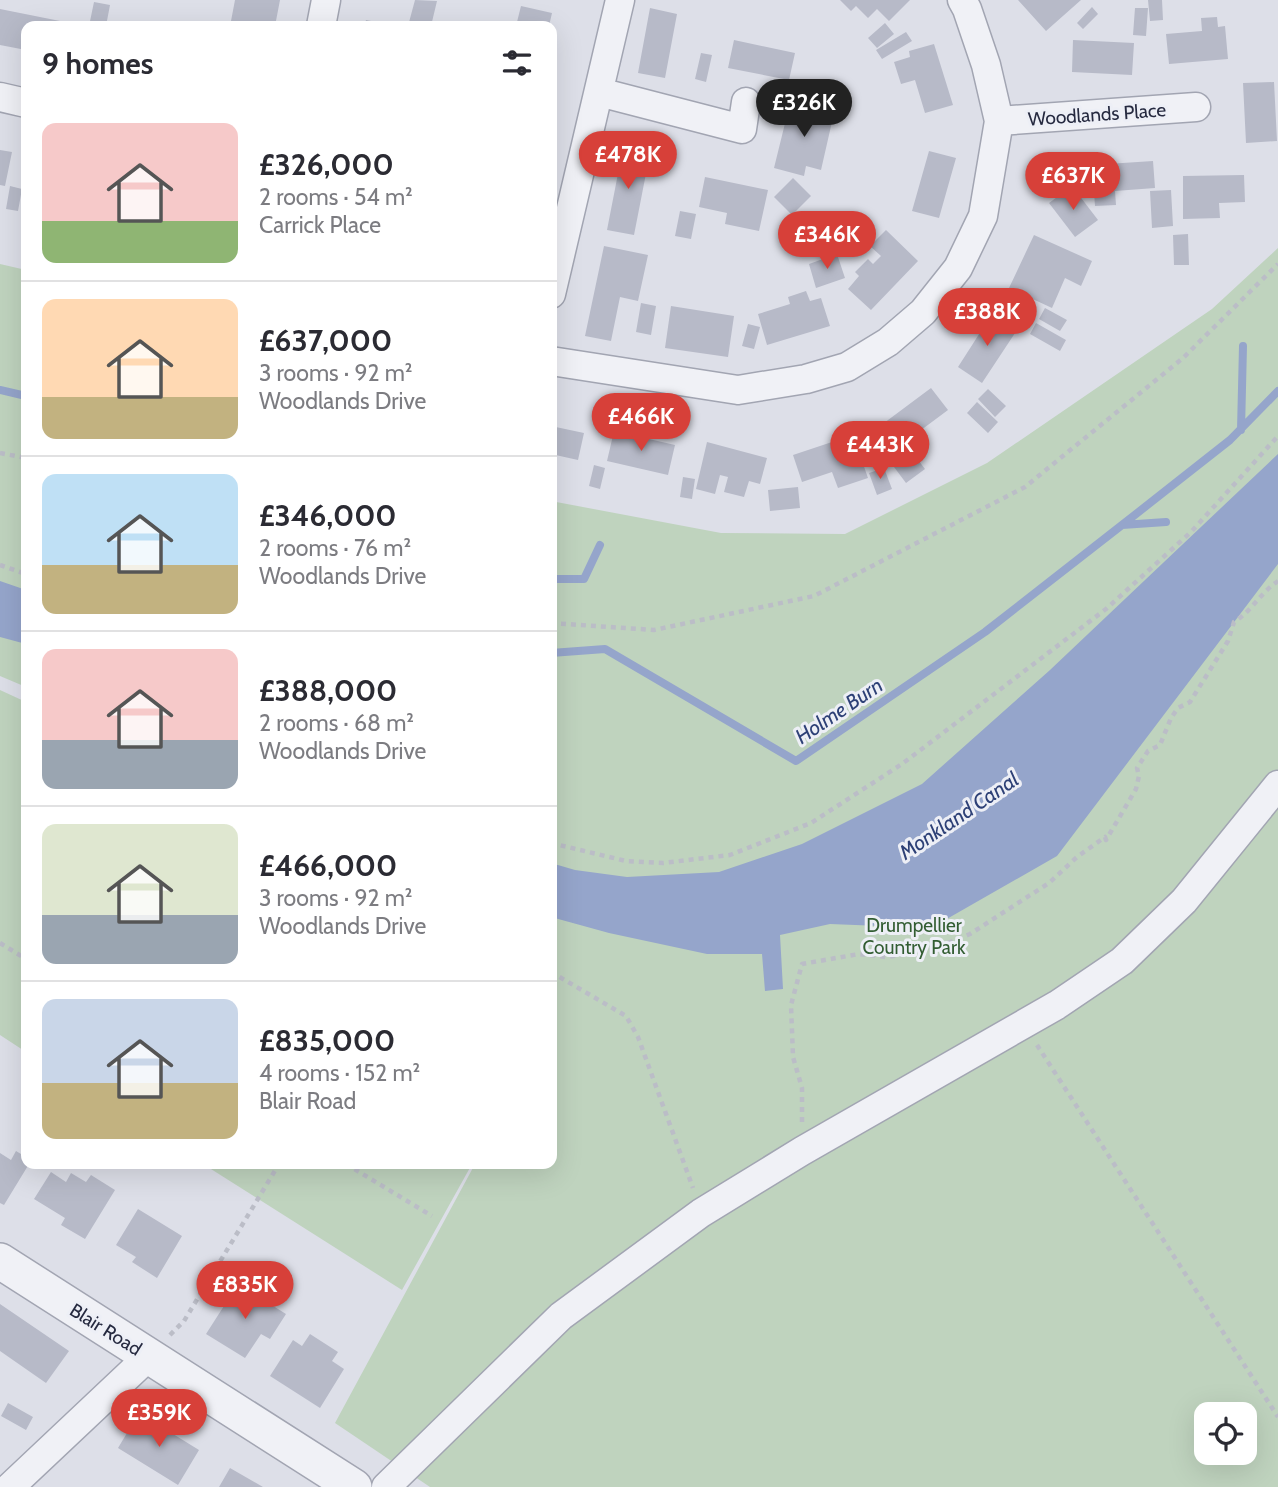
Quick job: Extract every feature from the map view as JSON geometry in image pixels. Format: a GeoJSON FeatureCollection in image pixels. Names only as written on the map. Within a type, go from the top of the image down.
{"type":"FeatureCollection","features":[{"type":"Feature","properties":{"kind":"street"},"geometry":{"type":"LineString","coordinates":[[322,21],[327,0]]}},
{"type":"Feature","properties":{"kind":"street"},"geometry":{"type":"LineString","coordinates":[[557,269],[620,0]]}},
{"type":"Feature","properties":{"kind":"street"},"geometry":{"type":"LineString","coordinates":[[557,363],[738,390],[806,379],[847,367],[888,342],[923,312],[958,268],[983,216],[999,121],[986,65],[962,0]]}},
{"type":"Feature","properties":{"kind":"street"},"geometry":{"type":"LineString","coordinates":[[599,93],[741,128]]}},
{"type":"Feature","properties":{"kind":"street"},"geometry":{"type":"LineString","coordinates":[[0,97],[21,102]]}},
{"type":"Feature","properties":{"kind":"street","name":"Woodlands Place"},"geometry":{"type":"LineString","coordinates":[[999,121],[1196,107]]}},
{"type":"Feature","properties":{"kind":"street"},"geometry":{"type":"LineString","coordinates":[[386,1487],[561,1316],[701,1213],[802,1151],[1023,1024],[1122,961],[1184,901],[1278,785]]}},
{"type":"Feature","properties":{"kind":"street","name":"Blair Road"},"geometry":{"type":"LineString","coordinates":[[0,1261],[354,1487]]}},
{"type":"Feature","properties":{"kind":"street"},"geometry":{"type":"LineString","coordinates":[[10,1487],[149,1356]]}},
{"type":"Feature","properties":{"kind":"path"},"geometry":{"type":"LineString","coordinates":[[557,623],[654,630],[814,596],[1025,487],[1183,358],[1278,264]]}},
{"type":"Feature","properties":{"kind":"path"},"geometry":{"type":"LineString","coordinates":[[557,844],[626,860],[663,863],[730,855],[811,823],[902,764],[1106,609],[1191,532],[1278,436]]}},
{"type":"Feature","properties":{"kind":"path"},"geometry":{"type":"LineString","coordinates":[[0,453],[21,457]]}},
{"type":"Feature","properties":{"kind":"path"},"geometry":{"type":"LineString","coordinates":[[0,565],[21,572]]}},
{"type":"Feature","properties":{"kind":"path"},"geometry":{"type":"LineString","coordinates":[[802,1151],[802,1088],[793,1057],[791,1005],[802,964],[859,954],[886,957],[931,950],[970,934],[1010,909],[1049,883],[1065,866],[1096,842],[1105,837],[1106,840],[1136,789],[1139,776],[1137,768],[1148,751],[1160,745],[1178,708],[1190,702],[1228,641],[1234,622],[1247,614],[1266,589],[1278,581]]}},
{"type":"Feature","properties":{"kind":"path"},"geometry":{"type":"LineString","coordinates":[[0,943],[21,956]]}},
{"type":"Feature","properties":{"kind":"path"},"geometry":{"type":"LineString","coordinates":[[557,976],[626,1016],[638,1037],[701,1213]]}},
{"type":"Feature","properties":{"kind":"path"},"geometry":{"type":"LineString","coordinates":[[1023,1024],[1278,1418]]}},
{"type":"Feature","properties":{"kind":"path"},"geometry":{"type":"LineString","coordinates":[[149,1356],[184,1321],[230,1247],[262,1187],[275,1169]]}},
{"type":"Feature","properties":{"kind":"path"},"geometry":{"type":"LineString","coordinates":[[354,1169],[432,1216]]}},
{"type":"Feature","properties":{"kind":"green space","name":"Drumpellier Country Park"},"geometry":{"type":"Polygon","coordinates":[[[1278,248],[1278,1487],[430,1487],[335,1423],[472,1169],[557,1169],[557,502],[721,533],[845,534],[987,463],[1212,309],[1278,248]]]}},
{"type":"Feature","properties":{"kind":"green space"},"geometry":{"type":"Polygon","coordinates":[[[0,264],[21,269],[21,685],[0,676],[0,264]]]}},
{"type":"Feature","properties":{"kind":"green space"},"geometry":{"type":"Polygon","coordinates":[[[0,690],[21,700],[21,1049],[0,1035],[0,690]]]}},
{"type":"Feature","properties":{"kind":"green space"},"geometry":{"type":"Polygon","coordinates":[[[211,1169],[469,1169],[402,1290],[211,1169]]]}},
{"type":"Feature","properties":{"kind":"water","name":"Monkland Canal"},"geometry":{"type":"Polygon","coordinates":[[[1278,454],[1278,564],[1057,856],[931,928],[830,924],[780,935],[783,989],[765,991],[762,954],[707,954],[557,919],[557,865],[627,877],[719,872],[802,844],[922,784],[1050,670],[1278,454]]]}},
{"type":"Feature","properties":{"kind":"water"},"geometry":{"type":"Polygon","coordinates":[[[0,581],[21,588],[21,643],[0,637],[0,581]]]}},
{"type":"Feature","properties":{"kind":"building"},"geometry":{"type":"Polygon","coordinates":[[[235,0],[280,0],[276,21],[231,21],[235,0]]]}},
{"type":"Feature","properties":{"kind":"building"},"geometry":{"type":"Polygon","coordinates":[[[415,0],[437,1],[432,21],[409,21],[415,0]]]}},
{"type":"Feature","properties":{"kind":"building"},"geometry":{"type":"Polygon","coordinates":[[[840,0],[910,0],[889,21],[877,9],[868,18],[856,6],[851,11],[840,0]]]}},
{"type":"Feature","properties":{"kind":"building"},"geometry":{"type":"Polygon","coordinates":[[[1018,0],[1081,0],[1046,31],[1018,0]]]}},
{"type":"Feature","properties":{"kind":"building"},"geometry":{"type":"Polygon","coordinates":[[[1148,0],[1162,0],[1163,20],[1150,21],[1148,0]]]}},
{"type":"Feature","properties":{"kind":"building"},"geometry":{"type":"Polygon","coordinates":[[[94,2],[110,5],[107,21],[90,21],[94,2]]]}},
{"type":"Feature","properties":{"kind":"building"},"geometry":{"type":"Polygon","coordinates":[[[521,6],[552,13],[550,21],[517,21],[521,6]]]}},
{"type":"Feature","properties":{"kind":"building"},"geometry":{"type":"Polygon","coordinates":[[[1092,7],[1098,14],[1083,29],[1077,23],[1092,7]]]}},
{"type":"Feature","properties":{"kind":"building"},"geometry":{"type":"Polygon","coordinates":[[[650,8],[677,14],[665,78],[638,73],[650,8]]]}},
{"type":"Feature","properties":{"kind":"building"},"geometry":{"type":"Polygon","coordinates":[[[1135,8],[1148,8],[1146,36],[1133,35],[1135,8]]]}},
{"type":"Feature","properties":{"kind":"building"},"geometry":{"type":"Polygon","coordinates":[[[0,9],[60,21],[21,21],[21,49],[0,45],[0,9]]]}},
{"type":"Feature","properties":{"kind":"building"},"geometry":{"type":"Polygon","coordinates":[[[1217,17],[1218,27],[1225,26],[1228,59],[1169,64],[1166,34],[1202,31],[1201,18],[1217,17]]]}},
{"type":"Feature","properties":{"kind":"building"},"geometry":{"type":"Polygon","coordinates":[[[885,23],[894,34],[877,48],[868,38],[885,23]]]}},
{"type":"Feature","properties":{"kind":"building"},"geometry":{"type":"Polygon","coordinates":[[[906,32],[912,41],[882,59],[876,50],[906,32]]]}},
{"type":"Feature","properties":{"kind":"building"},"geometry":{"type":"Polygon","coordinates":[[[734,40],[795,53],[789,80],[728,68],[734,40]]]}},
{"type":"Feature","properties":{"kind":"building"},"geometry":{"type":"Polygon","coordinates":[[[1073,40],[1134,43],[1132,75],[1072,72],[1073,40]]]}},
{"type":"Feature","properties":{"kind":"building"},"geometry":{"type":"Polygon","coordinates":[[[934,44],[953,105],[925,113],[915,80],[901,84],[894,62],[910,57],[909,51],[934,44]]]}},
{"type":"Feature","properties":{"kind":"building"},"geometry":{"type":"Polygon","coordinates":[[[701,53],[712,55],[706,82],[695,79],[701,53]]]}},
{"type":"Feature","properties":{"kind":"building"},"geometry":{"type":"Polygon","coordinates":[[[1274,82],[1277,141],[1246,143],[1243,83],[1274,82]]]}},
{"type":"Feature","properties":{"kind":"building"},"geometry":{"type":"Polygon","coordinates":[[[790,103],[834,113],[821,170],[806,166],[804,176],[774,168],[790,103]]]}},
{"type":"Feature","properties":{"kind":"building"},"geometry":{"type":"Polygon","coordinates":[[[623,148],[650,153],[634,235],[607,230],[623,148]]]}},
{"type":"Feature","properties":{"kind":"building"},"geometry":{"type":"Polygon","coordinates":[[[0,150],[12,152],[5,186],[0,185],[0,150]]]}},
{"type":"Feature","properties":{"kind":"building"},"geometry":{"type":"Polygon","coordinates":[[[929,151],[956,158],[939,218],[912,211],[929,151]]]}},
{"type":"Feature","properties":{"kind":"building"},"geometry":{"type":"Polygon","coordinates":[[[1153,161],[1155,188],[1115,191],[1116,205],[1095,206],[1092,165],[1153,161]]]}},
{"type":"Feature","properties":{"kind":"building"},"geometry":{"type":"Polygon","coordinates":[[[1244,175],[1245,202],[1219,203],[1220,218],[1183,219],[1183,176],[1244,175]]]}},
{"type":"Feature","properties":{"kind":"building"},"geometry":{"type":"Polygon","coordinates":[[[705,177],[768,190],[759,231],[725,224],[727,213],[699,207],[705,177]]]}},
{"type":"Feature","properties":{"kind":"building"},"geometry":{"type":"Polygon","coordinates":[[[793,178],[811,196],[792,215],[774,197],[793,178]]]}},
{"type":"Feature","properties":{"kind":"building"},"geometry":{"type":"Polygon","coordinates":[[[10,186],[21,189],[18,211],[6,209],[10,186]]]}},
{"type":"Feature","properties":{"kind":"building"},"geometry":{"type":"Polygon","coordinates":[[[1072,186],[1098,220],[1075,237],[1049,203],[1072,186]]]}},
{"type":"Feature","properties":{"kind":"building"},"geometry":{"type":"Polygon","coordinates":[[[1171,190],[1173,226],[1152,228],[1150,191],[1171,190]]]}},
{"type":"Feature","properties":{"kind":"building"},"geometry":{"type":"Polygon","coordinates":[[[680,211],[696,214],[691,239],[675,236],[680,211]]]}},
{"type":"Feature","properties":{"kind":"building"},"geometry":{"type":"Polygon","coordinates":[[[886,230],[918,261],[871,310],[848,289],[859,276],[855,272],[868,259],[873,264],[881,256],[870,246],[886,230]]]}},
{"type":"Feature","properties":{"kind":"building"},"geometry":{"type":"Polygon","coordinates":[[[1188,234],[1189,265],[1174,265],[1173,235],[1188,234]]]}},
{"type":"Feature","properties":{"kind":"building"},"geometry":{"type":"Polygon","coordinates":[[[1034,235],[1092,261],[1081,286],[1065,278],[1052,308],[1009,288],[1034,235]]]}},
{"type":"Feature","properties":{"kind":"building"},"geometry":{"type":"Polygon","coordinates":[[[604,246],[648,255],[638,301],[620,297],[611,341],[585,336],[604,246]]]}},
{"type":"Feature","properties":{"kind":"building"},"geometry":{"type":"Polygon","coordinates":[[[837,254],[845,278],[816,288],[809,264],[837,254]]]}},
{"type":"Feature","properties":{"kind":"building"},"geometry":{"type":"Polygon","coordinates":[[[806,291],[810,301],[821,298],[830,326],[767,345],[758,314],[790,304],[788,297],[806,291]]]}},
{"type":"Feature","properties":{"kind":"building"},"geometry":{"type":"Polygon","coordinates":[[[641,303],[656,306],[651,335],[636,332],[641,303]]]}},
{"type":"Feature","properties":{"kind":"building"},"geometry":{"type":"Polygon","coordinates":[[[671,306],[734,316],[728,357],[665,348],[671,306]]]}},
{"type":"Feature","properties":{"kind":"building"},"geometry":{"type":"Polygon","coordinates":[[[1045,308],[1067,320],[1060,331],[1039,319],[1045,308]]]}},
{"type":"Feature","properties":{"kind":"building"},"geometry":{"type":"Polygon","coordinates":[[[992,314],[1017,330],[982,383],[958,367],[992,314]]]}},
{"type":"Feature","properties":{"kind":"building"},"geometry":{"type":"Polygon","coordinates":[[[1036,323],[1066,340],[1060,351],[1030,334],[1036,323]]]}},
{"type":"Feature","properties":{"kind":"building"},"geometry":{"type":"Polygon","coordinates":[[[748,324],[760,327],[754,349],[742,346],[748,324]]]}},
{"type":"Feature","properties":{"kind":"building"},"geometry":{"type":"Polygon","coordinates":[[[931,388],[948,410],[897,448],[880,426],[931,388]]]}},
{"type":"Feature","properties":{"kind":"building"},"geometry":{"type":"Polygon","coordinates":[[[988,389],[1006,406],[995,417],[978,399],[988,389]]]}},
{"type":"Feature","properties":{"kind":"building"},"geometry":{"type":"Polygon","coordinates":[[[977,402],[998,422],[988,433],[967,413],[977,402]]]}},
{"type":"Feature","properties":{"kind":"building"},"geometry":{"type":"Polygon","coordinates":[[[557,427],[584,433],[578,460],[557,455],[557,427]]]}},
{"type":"Feature","properties":{"kind":"building"},"geometry":{"type":"Polygon","coordinates":[[[614,431],[675,445],[668,475],[607,461],[614,431]]]}},
{"type":"Feature","properties":{"kind":"building"},"geometry":{"type":"Polygon","coordinates":[[[853,435],[868,478],[838,488],[832,472],[802,482],[793,455],[853,435]]]}},
{"type":"Feature","properties":{"kind":"building"},"geometry":{"type":"Polygon","coordinates":[[[707,442],[767,458],[760,484],[749,481],[744,497],[724,492],[728,477],[720,475],[715,494],[696,489],[707,442]]]}},
{"type":"Feature","properties":{"kind":"building"},"geometry":{"type":"Polygon","coordinates":[[[912,452],[925,469],[906,483],[894,467],[912,452]]]}},
{"type":"Feature","properties":{"kind":"building"},"geometry":{"type":"Polygon","coordinates":[[[594,465],[605,468],[600,489],[589,486],[594,465]]]}},
{"type":"Feature","properties":{"kind":"building"},"geometry":{"type":"Polygon","coordinates":[[[884,468],[892,489],[877,495],[869,473],[884,468]]]}},
{"type":"Feature","properties":{"kind":"building"},"geometry":{"type":"Polygon","coordinates":[[[683,477],[695,479],[692,499],[680,497],[683,477]]]}},
{"type":"Feature","properties":{"kind":"building"},"geometry":{"type":"Polygon","coordinates":[[[798,487],[800,508],[770,511],[768,490],[798,487]]]}},
{"type":"Feature","properties":{"kind":"building"},"geometry":{"type":"Polygon","coordinates":[[[16,1151],[21,1154],[21,1169],[26,1169],[4,1205],[0,1203],[0,1153],[11,1160],[16,1151]]]}},
{"type":"Feature","properties":{"kind":"building"},"geometry":{"type":"Polygon","coordinates":[[[51,1172],[66,1182],[71,1173],[86,1182],[91,1175],[115,1190],[85,1239],[61,1225],[65,1218],[34,1199],[51,1172]]]}},
{"type":"Feature","properties":{"kind":"building"},"geometry":{"type":"Polygon","coordinates":[[[138,1209],[182,1236],[157,1278],[132,1262],[136,1257],[116,1245],[138,1209]]]}},
{"type":"Feature","properties":{"kind":"building"},"geometry":{"type":"Polygon","coordinates":[[[238,1284],[286,1314],[270,1339],[261,1334],[245,1358],[206,1334],[238,1284]]]}},
{"type":"Feature","properties":{"kind":"building"},"geometry":{"type":"Polygon","coordinates":[[[0,1304],[69,1351],[46,1383],[0,1351],[0,1304]]]}},
{"type":"Feature","properties":{"kind":"building"},"geometry":{"type":"Polygon","coordinates":[[[310,1334],[338,1352],[332,1361],[344,1369],[320,1408],[270,1376],[293,1340],[302,1346],[310,1334]]]}},
{"type":"Feature","properties":{"kind":"building"},"geometry":{"type":"Polygon","coordinates":[[[8,1403],[33,1417],[26,1430],[1,1416],[8,1403]]]}},
{"type":"Feature","properties":{"kind":"building"},"geometry":{"type":"Polygon","coordinates":[[[139,1413],[199,1450],[178,1485],[118,1448],[139,1413]]]}},
{"type":"Feature","properties":{"kind":"building"},"geometry":{"type":"Polygon","coordinates":[[[230,1468],[263,1487],[219,1487],[230,1468]]]}},
{"type":"Feature","properties":{"kind":"waterway"},"geometry":{"type":"LineString","coordinates":[[1241,430],[1243,346]]}},
{"type":"Feature","properties":{"kind":"waterway"},"geometry":{"type":"LineString","coordinates":[[0,390],[21,395]]}},
{"type":"Feature","properties":{"kind":"waterway","name":"Holme Burn"},"geometry":{"type":"LineString","coordinates":[[1122,525],[1230,440],[1278,391]]}},
{"type":"Feature","properties":{"kind":"waterway","name":"Holme Burn"},"geometry":{"type":"LineString","coordinates":[[557,653],[605,649],[796,761],[985,632],[1122,525],[1166,522]]}},
{"type":"Feature","properties":{"kind":"waterway"},"geometry":{"type":"LineString","coordinates":[[557,579],[584,579],[600,545]]}}]}
